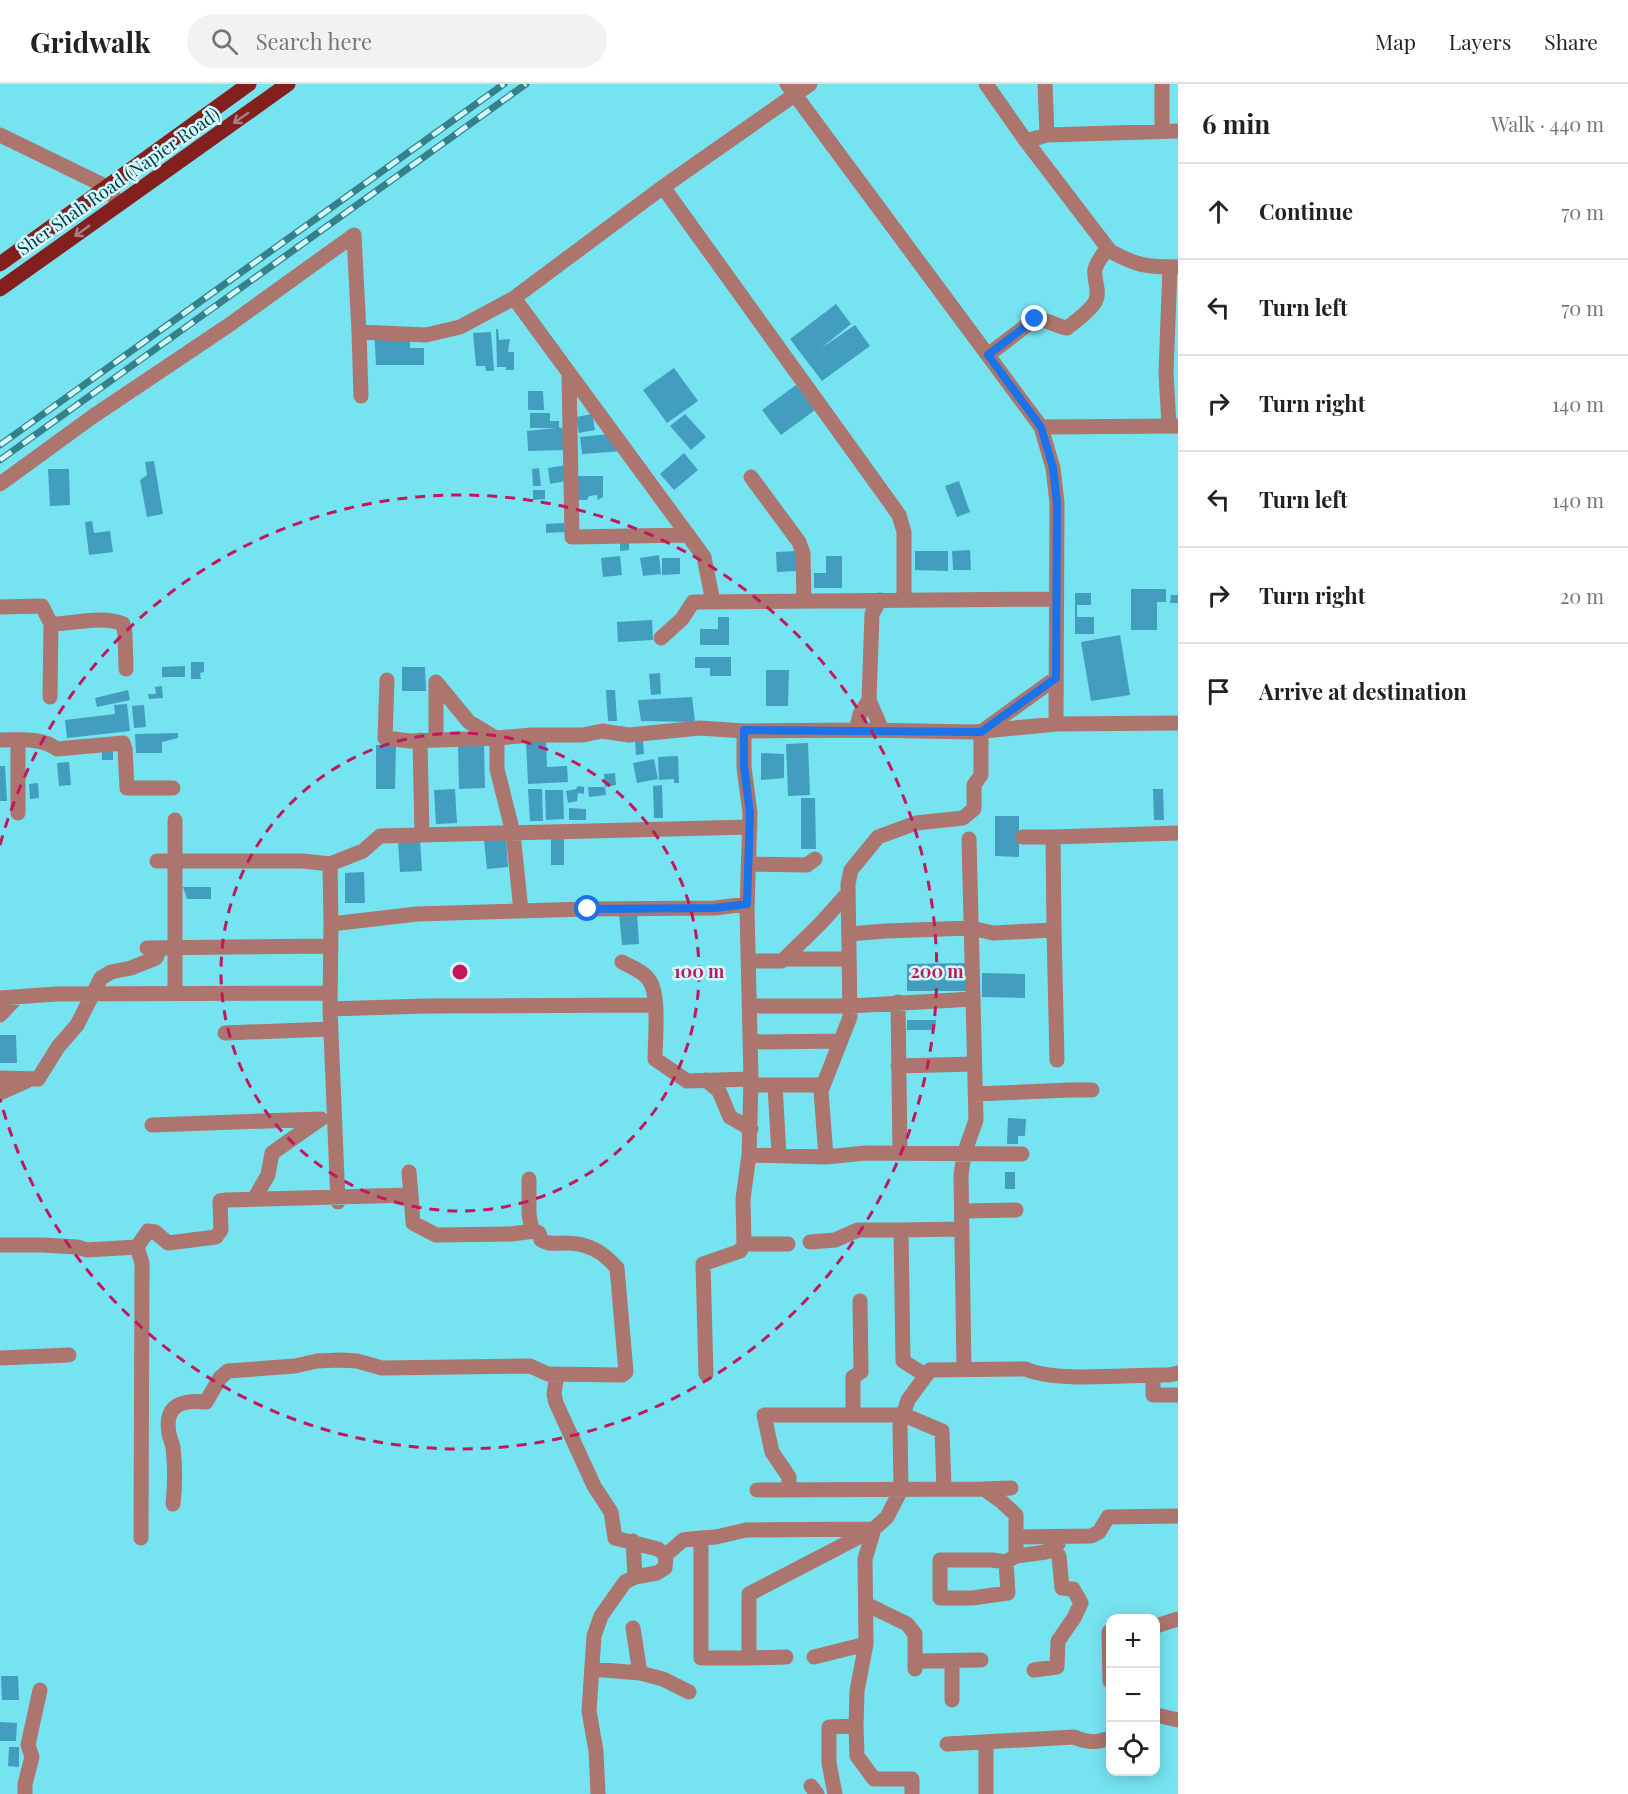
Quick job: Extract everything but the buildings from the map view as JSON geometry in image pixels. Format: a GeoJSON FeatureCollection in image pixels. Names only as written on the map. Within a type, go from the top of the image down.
{"type":"FeatureCollection","features":[{"type":"Feature","properties":{"kind":"main road","name":"Sher Shah Road (Napier Road)"},"geometry":{"type":"LineString","coordinates":[[0,264],[249,84]]}},
{"type":"Feature","properties":{"kind":"main road","name":"Sher Shah Road (Napier Road)"},"geometry":{"type":"LineString","coordinates":[[0,289],[288,84]]}},
{"type":"Feature","properties":{"kind":"street"},"geometry":{"type":"LineString","coordinates":[[359,332],[426,335],[460,327],[514,298],[791,89],[810,84]]}},
{"type":"Feature","properties":{"kind":"street"},"geometry":{"type":"LineString","coordinates":[[986,84],[1107,248],[1126,260],[1145,267],[1174,267],[1166,373],[1173,426],[1041,427]]}},
{"type":"Feature","properties":{"kind":"street"},"geometry":{"type":"LineString","coordinates":[[1045,84],[1047,135]]}},
{"type":"Feature","properties":{"kind":"street"},"geometry":{"type":"LineString","coordinates":[[1162,84],[1162,131]]}},
{"type":"Feature","properties":{"kind":"street"},"geometry":{"type":"LineString","coordinates":[[791,89],[1041,427],[1053,468],[1057,503],[1056,724]]}},
{"type":"Feature","properties":{"kind":"street"},"geometry":{"type":"LineString","coordinates":[[1026,141],[1047,135],[1178,131]]}},
{"type":"Feature","properties":{"kind":"street"},"geometry":{"type":"LineString","coordinates":[[0,135],[107,187],[119,204]]}},
{"type":"Feature","properties":{"kind":"street"},"geometry":{"type":"LineString","coordinates":[[663,187],[899,515],[904,532],[904,600]]}},
{"type":"Feature","properties":{"kind":"street"},"geometry":{"type":"LineString","coordinates":[[0,484],[126,393],[248,312],[354,235],[361,396]]}},
{"type":"Feature","properties":{"kind":"street"},"geometry":{"type":"LineString","coordinates":[[988,355],[1035,319],[1044,319],[1058,327],[1067,328],[1088,311],[1096,300],[1098,284],[1095,268],[1107,248]]}},
{"type":"Feature","properties":{"kind":"street"},"geometry":{"type":"LineString","coordinates":[[514,298],[704,557],[713,602]]}},
{"type":"Feature","properties":{"kind":"street"},"geometry":{"type":"LineString","coordinates":[[569,375],[572,537],[688,535]]}},
{"type":"Feature","properties":{"kind":"street"},"geometry":{"type":"LineString","coordinates":[[751,477],[799,542],[803,553],[804,601]]}},
{"type":"Feature","properties":{"kind":"street"},"geometry":{"type":"LineString","coordinates":[[661,639],[682,619],[693,602],[1055,599]]}},
{"type":"Feature","properties":{"kind":"street"},"geometry":{"type":"LineString","coordinates":[[880,600],[873,614],[869,700],[882,730]]}},
{"type":"Feature","properties":{"kind":"street"},"geometry":{"type":"LineString","coordinates":[[0,607],[42,606],[51,624],[50,697]]}},
{"type":"Feature","properties":{"kind":"street"},"geometry":{"type":"LineString","coordinates":[[51,624],[98,621],[117,621],[123,624],[126,669]]}},
{"type":"Feature","properties":{"kind":"street"},"geometry":{"type":"LineString","coordinates":[[981,732],[1056,678]]}},
{"type":"Feature","properties":{"kind":"street"},"geometry":{"type":"LineString","coordinates":[[387,680],[385,738],[420,740],[583,735],[602,731],[629,735],[700,728],[981,732],[1056,724],[1178,723]]}},
{"type":"Feature","properties":{"kind":"street"},"geometry":{"type":"LineString","coordinates":[[436,739],[436,682],[469,722],[497,738]]}},
{"type":"Feature","properties":{"kind":"street"},"geometry":{"type":"LineString","coordinates":[[856,730],[860,714],[869,700]]}},
{"type":"Feature","properties":{"kind":"street"},"geometry":{"type":"LineString","coordinates":[[706,1374],[703,1264],[740,1251],[744,1244],[743,1199],[751,1129],[747,904],[750,827],[749,796],[744,766],[744,730]]}},
{"type":"Feature","properties":{"kind":"street"},"geometry":{"type":"LineString","coordinates":[[826,1157],[821,1091],[850,1017],[848,892],[851,870],[878,837],[916,823],[963,818],[974,809],[974,785],[981,775],[981,732]]}},
{"type":"Feature","properties":{"kind":"street"},"geometry":{"type":"LineString","coordinates":[[497,738],[497,769],[513,833],[521,911]]}},
{"type":"Feature","properties":{"kind":"street"},"geometry":{"type":"LineString","coordinates":[[0,740],[49,743],[57,748],[123,743],[126,749],[127,788],[173,788]]}},
{"type":"Feature","properties":{"kind":"street"},"geometry":{"type":"LineString","coordinates":[[18,740],[18,813]]}},
{"type":"Feature","properties":{"kind":"street"},"geometry":{"type":"LineString","coordinates":[[420,740],[422,835]]}},
{"type":"Feature","properties":{"kind":"street"},"geometry":{"type":"LineString","coordinates":[[175,820],[175,994]]}},
{"type":"Feature","properties":{"kind":"street"},"geometry":{"type":"LineString","coordinates":[[158,861],[303,861],[330,864],[363,851],[380,836],[750,827]]}},
{"type":"Feature","properties":{"kind":"street"},"geometry":{"type":"LineString","coordinates":[[1023,837],[1178,833]]}},
{"type":"Feature","properties":{"kind":"street"},"geometry":{"type":"LineString","coordinates":[[1053,837],[1057,1060]]}},
{"type":"Feature","properties":{"kind":"street"},"geometry":{"type":"LineString","coordinates":[[964,1369],[962,1175],[964,1154],[976,1120],[969,839]]}},
{"type":"Feature","properties":{"kind":"street"},"geometry":{"type":"LineString","coordinates":[[749,864],[807,865],[815,859]]}},
{"type":"Feature","properties":{"kind":"street"},"geometry":{"type":"LineString","coordinates":[[330,864],[331,1029],[328,1118],[337,1199]]}},
{"type":"Feature","properties":{"kind":"street"},"geometry":{"type":"LineString","coordinates":[[784,959],[820,924],[848,892]]}},
{"type":"Feature","properties":{"kind":"street"},"geometry":{"type":"LineString","coordinates":[[331,924],[417,914],[715,908],[747,904]]}},
{"type":"Feature","properties":{"kind":"street"},"geometry":{"type":"LineString","coordinates":[[849,934],[971,928],[993,933],[1054,930]]}},
{"type":"Feature","properties":{"kind":"street"},"geometry":{"type":"LineString","coordinates":[[0,1078],[38,1079],[58,1047],[77,1025],[101,978],[111,972],[131,968],[156,958],[153,948],[331,946]]}},
{"type":"Feature","properties":{"kind":"street"},"geometry":{"type":"LineString","coordinates":[[749,961],[849,959]]}},
{"type":"Feature","properties":{"kind":"street"},"geometry":{"type":"LineString","coordinates":[[622,962],[639,971],[649,980],[654,992],[655,1059],[687,1081],[823,1085]]}},
{"type":"Feature","properties":{"kind":"street"},"geometry":{"type":"LineString","coordinates":[[0,998],[56,994],[330,993]]}},
{"type":"Feature","properties":{"kind":"street"},"geometry":{"type":"LineString","coordinates":[[0,1015],[17,996]]}},
{"type":"Feature","properties":{"kind":"street"},"geometry":{"type":"LineString","coordinates":[[750,1006],[850,1006],[973,999]]}},
{"type":"Feature","properties":{"kind":"street"},"geometry":{"type":"LineString","coordinates":[[898,1002],[900,1153]]}},
{"type":"Feature","properties":{"kind":"street"},"geometry":{"type":"LineString","coordinates":[[330,1009],[655,1005]]}},
{"type":"Feature","properties":{"kind":"street"},"geometry":{"type":"LineString","coordinates":[[225,1033],[331,1029]]}},
{"type":"Feature","properties":{"kind":"street"},"geometry":{"type":"LineString","coordinates":[[751,1042],[840,1041]]}},
{"type":"Feature","properties":{"kind":"street"},"geometry":{"type":"LineString","coordinates":[[898,1066],[974,1064]]}},
{"type":"Feature","properties":{"kind":"street"},"geometry":{"type":"LineString","coordinates":[[0,1093],[32,1079]]}},
{"type":"Feature","properties":{"kind":"street"},"geometry":{"type":"LineString","coordinates":[[705,1080],[719,1091],[730,1118],[751,1129]]}},
{"type":"Feature","properties":{"kind":"street"},"geometry":{"type":"LineString","coordinates":[[775,1085],[779,1155]]}},
{"type":"Feature","properties":{"kind":"street"},"geometry":{"type":"LineString","coordinates":[[975,1094],[1092,1090]]}},
{"type":"Feature","properties":{"kind":"street"},"geometry":{"type":"LineString","coordinates":[[152,1125],[328,1118]]}},
{"type":"Feature","properties":{"kind":"street"},"geometry":{"type":"LineString","coordinates":[[254,1199],[268,1175],[272,1153],[328,1118]]}},
{"type":"Feature","properties":{"kind":"street"},"geometry":{"type":"LineString","coordinates":[[749,1155],[826,1157],[865,1153],[1022,1154]]}},
{"type":"Feature","properties":{"kind":"street"},"geometry":{"type":"LineString","coordinates":[[173,1504],[173,1447],[168,1423],[170,1415],[176,1405],[184,1401],[206,1402],[220,1378],[228,1371],[341,1360],[357,1361],[382,1368],[530,1366],[548,1374],[622,1375],[626,1372],[616,1268],[598,1250],[581,1243],[547,1244],[541,1240],[539,1233],[532,1232],[436,1235],[413,1223],[409,1173]]}},
{"type":"Feature","properties":{"kind":"street"},"geometry":{"type":"LineString","coordinates":[[529,1179],[529,1214],[532,1232]]}},
{"type":"Feature","properties":{"kind":"street"},"geometry":{"type":"LineString","coordinates":[[137,1247],[148,1231],[155,1232],[168,1243],[216,1237],[221,1230],[220,1201],[411,1195]]}},
{"type":"Feature","properties":{"kind":"street"},"geometry":{"type":"LineString","coordinates":[[962,1211],[1016,1210]]}},
{"type":"Feature","properties":{"kind":"street"},"geometry":{"type":"LineString","coordinates":[[810,1242],[835,1240],[858,1230],[962,1229]]}},
{"type":"Feature","properties":{"kind":"street"},"geometry":{"type":"LineString","coordinates":[[902,1230],[903,1361],[925,1376]]}},
{"type":"Feature","properties":{"kind":"street"},"geometry":{"type":"LineString","coordinates":[[744,1244],[788,1244]]}},
{"type":"Feature","properties":{"kind":"street"},"geometry":{"type":"LineString","coordinates":[[0,1245],[43,1245],[87,1250],[137,1247]]}},
{"type":"Feature","properties":{"kind":"street"},"geometry":{"type":"LineString","coordinates":[[137,1247],[142,1263],[141,1538]]}},
{"type":"Feature","properties":{"kind":"street"},"geometry":{"type":"LineString","coordinates":[[853,1414],[853,1377],[861,1372],[860,1300]]}},
{"type":"Feature","properties":{"kind":"street"},"geometry":{"type":"LineString","coordinates":[[0,1358],[69,1355]]}},
{"type":"Feature","properties":{"kind":"street"},"geometry":{"type":"LineString","coordinates":[[749,1658],[749,1594],[874,1529],[887,1517],[901,1490],[900,1425],[908,1400],[930,1370],[1026,1369],[1036,1374],[1072,1376],[1169,1376],[1178,1373]]}},
{"type":"Feature","properties":{"kind":"street"},"geometry":{"type":"LineString","coordinates":[[557,1374],[554,1394],[556,1404],[594,1486],[611,1512],[615,1538],[658,1549],[666,1555]]}},
{"type":"Feature","properties":{"kind":"street"},"geometry":{"type":"LineString","coordinates":[[1153,1375],[1153,1395],[1178,1395]]}},
{"type":"Feature","properties":{"kind":"street"},"geometry":{"type":"LineString","coordinates":[[789,1490],[789,1477],[772,1452],[764,1415],[904,1415],[942,1431],[944,1489]]}},
{"type":"Feature","properties":{"kind":"street"},"geometry":{"type":"LineString","coordinates":[[757,1490],[1011,1488]]}},
{"type":"Feature","properties":{"kind":"street"},"geometry":{"type":"LineString","coordinates":[[984,1489],[1016,1515],[1016,1537],[1011,1559],[1008,1593],[972,1598],[940,1598],[940,1560],[1011,1559],[1046,1552],[1068,1537]]}},
{"type":"Feature","properties":{"kind":"street"},"geometry":{"type":"LineString","coordinates":[[1016,1537],[1090,1536],[1099,1532],[1108,1517],[1178,1516]]}},
{"type":"Feature","properties":{"kind":"street"},"geometry":{"type":"LineString","coordinates":[[598,1794],[596,1751],[589,1711],[594,1636],[601,1616],[625,1582],[635,1577],[657,1573],[665,1568],[666,1555],[683,1540],[716,1537],[746,1530],[874,1529]]}},
{"type":"Feature","properties":{"kind":"street"},"geometry":{"type":"LineString","coordinates":[[874,1529],[865,1559],[866,1644],[857,1691],[857,1756],[874,1779],[912,1779],[912,1794]]}},
{"type":"Feature","properties":{"kind":"street"},"geometry":{"type":"LineString","coordinates":[[701,1538],[701,1658],[786,1657]]}},
{"type":"Feature","properties":{"kind":"street"},"geometry":{"type":"LineString","coordinates":[[633,1541],[635,1577]]}},
{"type":"Feature","properties":{"kind":"street"},"geometry":{"type":"LineString","coordinates":[[1034,1670],[1057,1667],[1058,1641],[1081,1603],[1073,1589],[1062,1588],[1059,1556],[1050,1549]]}},
{"type":"Feature","properties":{"kind":"street"},"geometry":{"type":"LineString","coordinates":[[866,1604],[907,1624],[915,1634],[915,1665],[981,1660]]}},
{"type":"Feature","properties":{"kind":"street"},"geometry":{"type":"LineString","coordinates":[[1160,1624],[1178,1619]]}},
{"type":"Feature","properties":{"kind":"street"},"geometry":{"type":"LineString","coordinates":[[633,1628],[639,1673]]}},
{"type":"Feature","properties":{"kind":"street"},"geometry":{"type":"LineString","coordinates":[[814,1657],[866,1644]]}},
{"type":"Feature","properties":{"kind":"street"},"geometry":{"type":"LineString","coordinates":[[952,1661],[952,1700]]}},
{"type":"Feature","properties":{"kind":"street"},"geometry":{"type":"LineString","coordinates":[[592,1669],[639,1673],[663,1679],[689,1692]]}},
{"type":"Feature","properties":{"kind":"street"},"geometry":{"type":"LineString","coordinates":[[26,1794],[24,1784],[32,1757],[28,1745],[40,1690]]}},
{"type":"Feature","properties":{"kind":"street"},"geometry":{"type":"LineString","coordinates":[[1160,1716],[1178,1720]]}},
{"type":"Feature","properties":{"kind":"street"},"geometry":{"type":"LineString","coordinates":[[835,1794],[829,1755],[829,1727],[856,1726]]}},
{"type":"Feature","properties":{"kind":"street"},"geometry":{"type":"LineString","coordinates":[[947,1744],[1074,1737],[1085,1742],[1106,1739]]}},
{"type":"Feature","properties":{"kind":"street"},"geometry":{"type":"LineString","coordinates":[[986,1742],[986,1794]]}},
{"type":"Feature","properties":{"kind":"street"},"geometry":{"type":"LineString","coordinates":[[829,1755],[857,1756]]}},
{"type":"Feature","properties":{"kind":"railway"},"geometry":{"type":"LineString","coordinates":[[0,445],[504,84]]}},
{"type":"Feature","properties":{"kind":"railway"},"geometry":{"type":"LineString","coordinates":[[0,460],[526,84]]}},
{"type":"Feature","properties":{"kind":"route"},"geometry":{"type":"LineString","coordinates":[[588,909],[715,908],[747,904],[750,813],[744,766],[744,730],[981,732],[1056,678],[1057,503],[1053,468],[1041,427],[988,355],[1035,319]]}}]}
